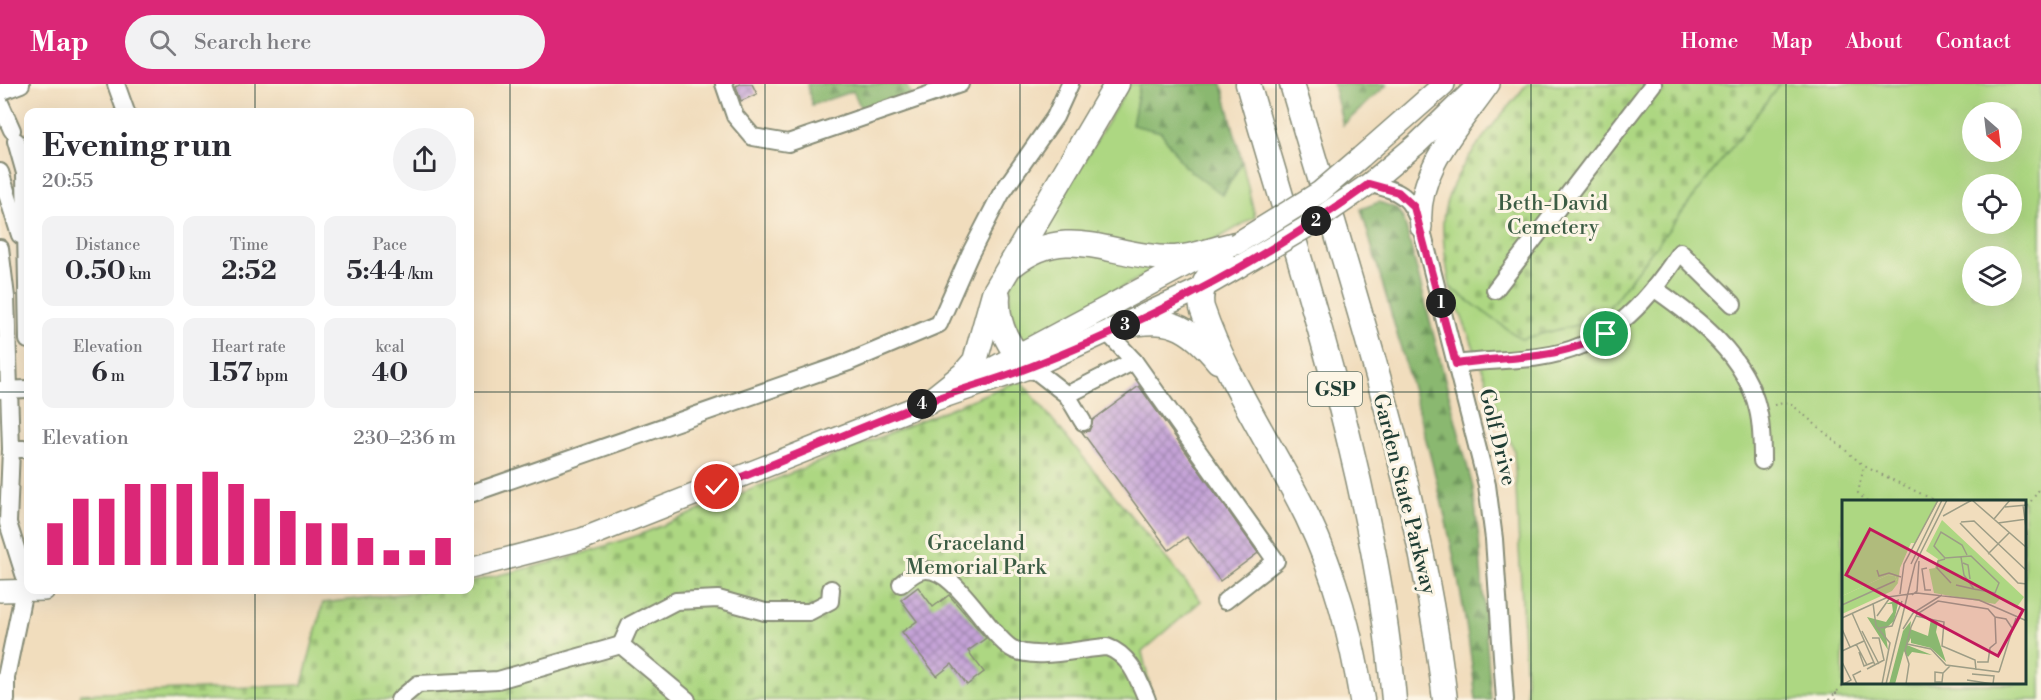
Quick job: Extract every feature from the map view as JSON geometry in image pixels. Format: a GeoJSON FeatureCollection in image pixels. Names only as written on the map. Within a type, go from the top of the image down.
{"type":"FeatureCollection","features":[{"type":"Feature","properties":{"kind":"highway"},"geometry":{"type":"LineString","coordinates":[[929,402],[964,374],[975,361],[990,304],[1004,275],[1117,84]]}},
{"type":"Feature","properties":{"kind":"highway","name":"Garden State Parkway"},"geometry":{"type":"LineString","coordinates":[[1248,84],[1331,374],[1358,480],[1378,576],[1394,700]]}},
{"type":"Feature","properties":{"kind":"highway","name":"Garden State Parkway"},"geometry":{"type":"LineString","coordinates":[[1294,84],[1409,494],[1428,582],[1445,700]]}},
{"type":"Feature","properties":{"kind":"highway"},"geometry":{"type":"LineString","coordinates":[[1024,361],[1003,331],[998,314],[1004,275],[1037,248],[1054,243],[1072,243],[1167,258],[1238,255]]}},
{"type":"Feature","properties":{"kind":"highway"},"geometry":{"type":"LineString","coordinates":[[1238,255],[1208,275],[1202,288],[1201,301],[1204,314],[1328,562],[1347,618],[1362,700]]}},
{"type":"Feature","properties":{"kind":"highway"},"geometry":{"type":"LineString","coordinates":[[1115,330],[1157,321],[1183,328],[1212,353],[1243,396]]}},
{"type":"Feature","properties":{"kind":"main road"},"geometry":{"type":"LineString","coordinates":[[1238,255],[1320,192],[1444,84]]}},
{"type":"Feature","properties":{"kind":"main road"},"geometry":{"type":"LineString","coordinates":[[1024,361],[1204,256],[1238,255],[1305,228],[1369,184],[1418,143],[1479,84]]}},
{"type":"Feature","properties":{"kind":"main road"},"geometry":{"type":"LineString","coordinates":[[1421,227],[1423,194],[1433,165],[1489,84]]}},
{"type":"Feature","properties":{"kind":"main road"},"geometry":{"type":"LineString","coordinates":[[1320,192],[1341,186],[1369,184]]}},
{"type":"Feature","properties":{"kind":"main road"},"geometry":{"type":"LineString","coordinates":[[474,567],[559,547],[591,536],[929,402],[1024,361],[1115,330],[1202,288]]}},
{"type":"Feature","properties":{"kind":"main road"},"geometry":{"type":"LineString","coordinates":[[0,591],[24,588]]}},
{"type":"Feature","properties":{"kind":"street"},"geometry":{"type":"LineString","coordinates":[[0,92],[21,84]]}},
{"type":"Feature","properties":{"kind":"street"},"geometry":{"type":"LineString","coordinates":[[116,84],[125,108]]}},
{"type":"Feature","properties":{"kind":"street"},"geometry":{"type":"LineString","coordinates":[[724,84],[735,116],[753,137],[788,143],[960,84]]}},
{"type":"Feature","properties":{"kind":"street"},"geometry":{"type":"LineString","coordinates":[[474,493],[849,362],[939,324],[970,254],[1001,194],[1055,117],[1070,84]]}},
{"type":"Feature","properties":{"kind":"street"},"geometry":{"type":"LineString","coordinates":[[1495,290],[1653,84]]}},
{"type":"Feature","properties":{"kind":"street"},"geometry":{"type":"LineString","coordinates":[[0,103],[14,135],[24,167]]}},
{"type":"Feature","properties":{"kind":"street"},"geometry":{"type":"LineString","coordinates":[[0,172],[24,250]]}},
{"type":"Feature","properties":{"kind":"street","name":"Golf Drive"},"geometry":{"type":"LineString","coordinates":[[1369,184],[1391,189],[1405,196],[1414,207],[1421,227],[1491,508],[1505,700]]}},
{"type":"Feature","properties":{"kind":"street"},"geometry":{"type":"LineString","coordinates":[[1456,364],[1539,357],[1576,349],[1614,330],[1631,316],[1655,289],[1680,252],[1733,304]]}},
{"type":"Feature","properties":{"kind":"street"},"geometry":{"type":"LineString","coordinates":[[24,256],[1,256],[4,389],[11,449],[4,530],[24,571]]}},
{"type":"Feature","properties":{"kind":"street"},"geometry":{"type":"LineString","coordinates":[[1655,289],[1694,317],[1719,342],[1745,377],[1758,408],[1762,461]]}},
{"type":"Feature","properties":{"kind":"street"},"geometry":{"type":"LineString","coordinates":[[1115,330],[1134,361],[1276,561],[1225,602]]}},
{"type":"Feature","properties":{"kind":"street"},"geometry":{"type":"LineString","coordinates":[[1024,361],[1067,395],[1083,422]]}},
{"type":"Feature","properties":{"kind":"street"},"geometry":{"type":"LineString","coordinates":[[1067,395],[1134,361]]}},
{"type":"Feature","properties":{"kind":"street"},"geometry":{"type":"LineString","coordinates":[[4,389],[24,388]]}},
{"type":"Feature","properties":{"kind":"street"},"geometry":{"type":"LineString","coordinates":[[11,449],[24,448]]}},
{"type":"Feature","properties":{"kind":"street"},"geometry":{"type":"LineString","coordinates":[[900,584],[920,571],[935,571],[948,578],[994,633],[1012,649],[1028,654],[1107,647],[1117,650],[1130,664],[1147,700]]}},
{"type":"Feature","properties":{"kind":"street"},"geometry":{"type":"LineString","coordinates":[[399,700],[418,684],[498,680],[621,645],[630,626],[676,601],[718,598],[765,612],[809,612],[830,601],[831,589]]}},
{"type":"Feature","properties":{"kind":"street"},"geometry":{"type":"LineString","coordinates":[[6,700],[6,677],[30,594]]}},
{"type":"Feature","properties":{"kind":"street"},"geometry":{"type":"LineString","coordinates":[[621,645],[687,700]]}},
{"type":"Feature","properties":{"kind":"path"},"geometry":{"type":"LineString","coordinates":[[1758,408],[1789,402],[1864,466],[1934,500]]}},
{"type":"Feature","properties":{"kind":"path"},"geometry":{"type":"LineString","coordinates":[[1864,466],[1858,493],[1865,500]]}},
{"type":"Feature","properties":{"kind":"path"},"geometry":{"type":"LineString","coordinates":[[2026,510],[2041,487]]}},
{"type":"Feature","properties":{"kind":"path"},"geometry":{"type":"LineString","coordinates":[[1830,700],[1843,685]]}},
{"type":"Feature","properties":{"kind":"path"},"geometry":{"type":"LineString","coordinates":[[1836,692],[1836,700]]}},
{"type":"Feature","properties":{"kind":"green space"},"geometry":{"type":"Polygon","coordinates":[[[807,84],[905,84],[912,95],[862,111],[853,91],[812,105],[807,84]]]}},
{"type":"Feature","properties":{"kind":"green space"},"geometry":{"type":"Polygon","coordinates":[[[1130,84],[1140,84],[1133,125],[1159,129],[1223,195],[1242,162],[1255,217],[1207,245],[1175,251],[1045,237],[1042,231],[1130,84]]]}},
{"type":"Feature","properties":{"kind":"green space"},"geometry":{"type":"Polygon","coordinates":[[[1140,84],[1222,84],[1242,162],[1222,195],[1184,166],[1161,132],[1132,125],[1140,84]]]}},
{"type":"Feature","properties":{"kind":"green space"},"geometry":{"type":"Polygon","coordinates":[[[1333,84],[1388,84],[1343,125],[1333,84]]]}},
{"type":"Feature","properties":{"kind":"green space","name":"Beth-David Cemetery"},"geometry":{"type":"Polygon","coordinates":[[[1527,84],[1780,84],[1600,319],[1521,339],[1450,287],[1443,222],[1446,203],[1463,166],[1488,131],[1527,84]]]}},
{"type":"Feature","properties":{"kind":"green space"},"geometry":{"type":"Polygon","coordinates":[[[1780,84],[2041,84],[2041,700],[1527,700],[1514,450],[1450,287],[1521,339],[1600,319],[1780,84]]]}},
{"type":"Feature","properties":{"kind":"green space"},"geometry":{"type":"Polygon","coordinates":[[[1379,202],[1396,208],[1404,220],[1473,488],[1491,700],[1476,700],[1468,637],[1444,514],[1413,391],[1361,209],[1379,202]]]}},
{"type":"Feature","properties":{"kind":"green space"},"geometry":{"type":"Polygon","coordinates":[[[1054,248],[1152,265],[1151,272],[1023,340],[1012,316],[1010,288],[1018,273],[1054,248]]]}},
{"type":"Feature","properties":{"kind":"green space","name":"Graceland Memorial Park"},"geometry":{"type":"Polygon","coordinates":[[[1020,380],[1201,601],[1142,652],[1153,700],[79,700],[80,694],[302,685],[323,603],[400,594],[474,594],[474,581],[562,560],[639,535],[1020,380]]]}},
{"type":"Feature","properties":{"kind":"building"},"geometry":{"type":"Polygon","coordinates":[[[752,84],[757,94],[741,101],[736,86],[752,84]]]}},
{"type":"Feature","properties":{"kind":"building"},"geometry":{"type":"Polygon","coordinates":[[[1139,386],[1258,553],[1220,581],[1187,537],[1169,550],[1082,432],[1089,431],[1093,420],[1139,386]]]}},
{"type":"Feature","properties":{"kind":"building"},"geometry":{"type":"Polygon","coordinates":[[[918,587],[933,607],[949,595],[986,638],[968,651],[984,672],[967,685],[952,664],[937,676],[902,632],[917,621],[901,600],[918,587]]]}},
{"type":"Feature","properties":{"kind":"route"},"geometry":{"type":"LineString","coordinates":[[717,487],[929,402],[1011,375],[1081,346],[1202,288],[1261,255],[1329,213],[1369,184],[1398,192],[1405,196],[1414,207],[1456,364],[1523,359],[1565,352],[1606,334]]}}]}
